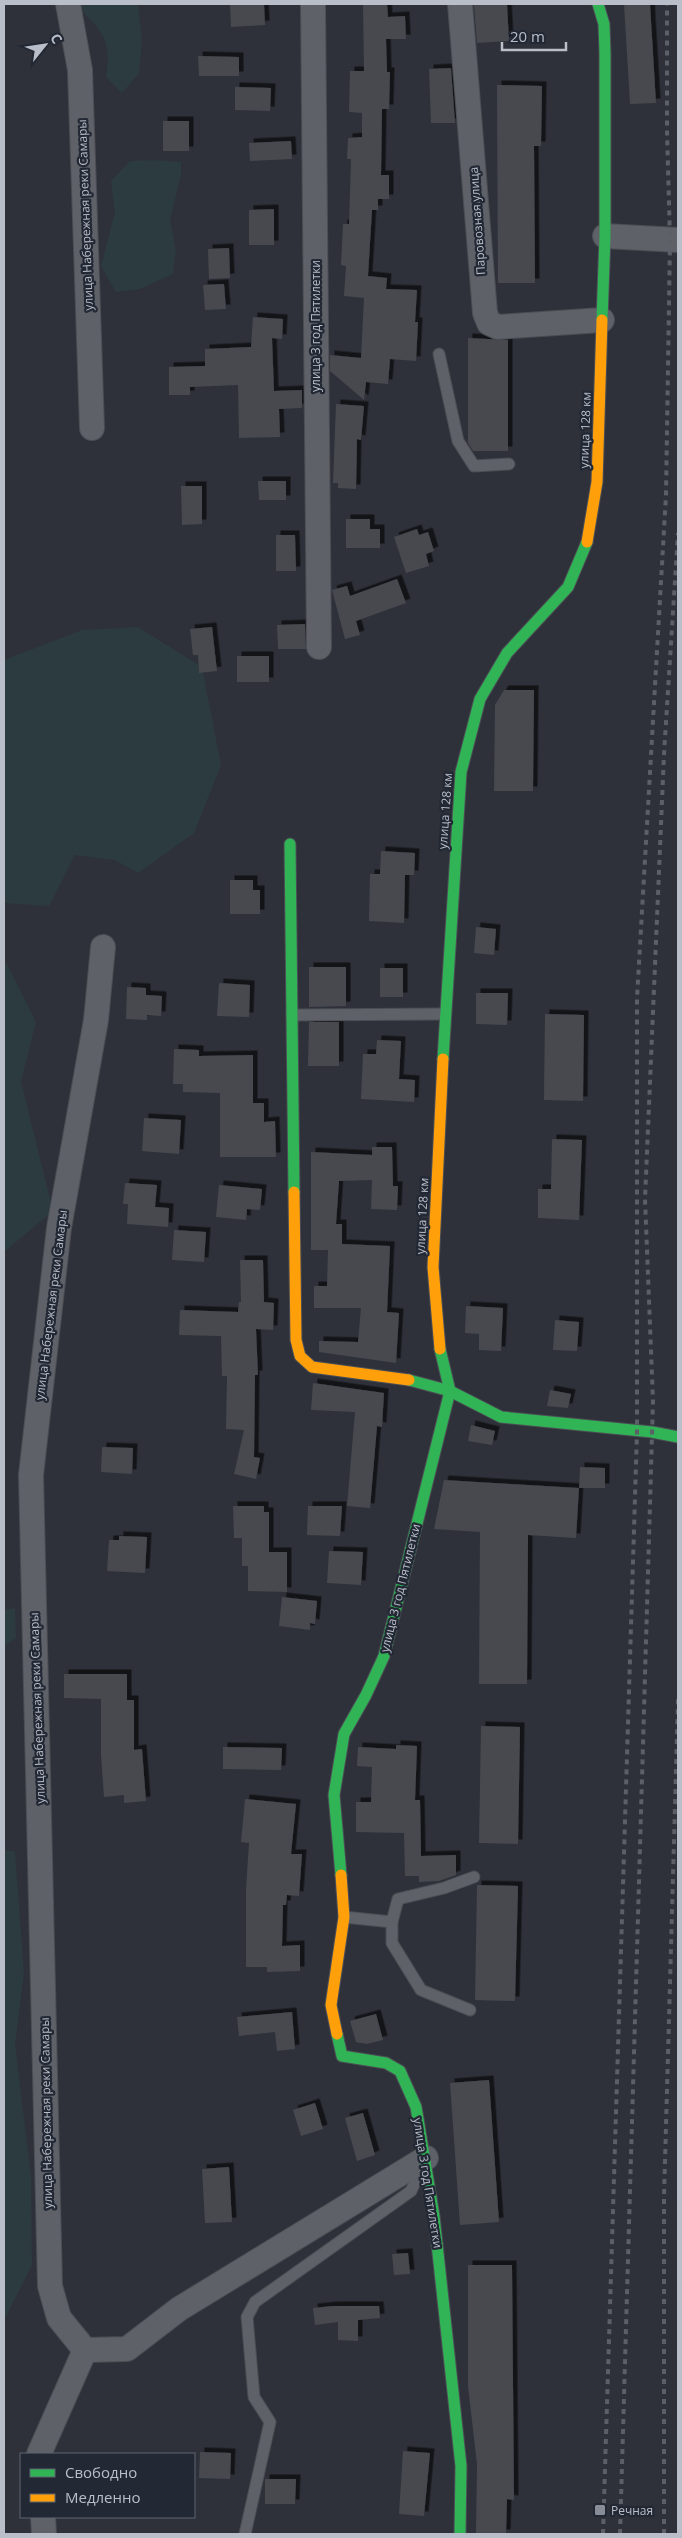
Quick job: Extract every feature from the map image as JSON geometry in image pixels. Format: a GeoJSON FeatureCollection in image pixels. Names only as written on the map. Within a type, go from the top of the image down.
{"type":"FeatureCollection","features":[{"type":"Feature","properties":{"kind":"street","name":"улица Набережная реки Самары"},"geometry":{"type":"LineString","coordinates":[[68,4],[80,70],[92,428]]}},
{"type":"Feature","properties":{"kind":"street","name":"улица 3 год Пятилетки"},"geometry":{"type":"LineString","coordinates":[[313,4],[319,647]]}},
{"type":"Feature","properties":{"kind":"street","name":"Паровозная улица"},"geometry":{"type":"LineString","coordinates":[[460,4],[485,312],[489,323],[498,326],[602,320]]}},
{"type":"Feature","properties":{"kind":"street","name":"улица 128 км"},"geometry":{"type":"LineString","coordinates":[[450,1391],[438,1340],[434,1267],[445,1014],[461,772],[480,699],[507,653],[568,586],[588,540],[597,482],[605,236],[605,53],[604,24],[598,4]]}},
{"type":"Feature","properties":{"kind":"street"},"geometry":{"type":"LineString","coordinates":[[605,236],[678,240]]}},
{"type":"Feature","properties":{"kind":"street"},"geometry":{"type":"LineString","coordinates":[[290,844],[290,1014],[296,1340],[300,1356],[312,1367],[412,1381],[450,1391],[501,1417],[652,1432],[678,1437]]}},
{"type":"Feature","properties":{"kind":"street","name":"улица Набережная реки Самары"},"geometry":{"type":"LineString","coordinates":[[85,2350],[59,2318],[50,2286],[31,1475],[59,1228],[96,1020],[103,947]]}},
{"type":"Feature","properties":{"kind":"street","name":"улица 3 год Пятилетки"},"geometry":{"type":"LineString","coordinates":[[450,1391],[384,1656],[366,1695],[344,1734],[334,1795],[344,1917],[331,2005],[342,2056],[386,2063],[400,2071],[416,2107],[426,2158],[434,2216],[461,2466],[460,2534]]}},
{"type":"Feature","properties":{"kind":"street"},"geometry":{"type":"LineString","coordinates":[[39,2453],[85,2350],[127,2348],[179,2309],[426,2158]]}},
{"type":"Feature","properties":{"kind":"street"},"geometry":{"type":"LineString","coordinates":[[42,2518],[44,2534]]}},
{"type":"Feature","properties":{"kind":"lane"},"geometry":{"type":"LineString","coordinates":[[440,354],[458,441],[474,466],[509,464]]}},
{"type":"Feature","properties":{"kind":"lane"},"geometry":{"type":"LineString","coordinates":[[290,1014],[445,1014]]}},
{"type":"Feature","properties":{"kind":"lane"},"geometry":{"type":"LineString","coordinates":[[470,2010],[421,1990],[392,1943],[392,1922],[398,1899],[444,1888],[474,1876]]}},
{"type":"Feature","properties":{"kind":"lane"},"geometry":{"type":"LineString","coordinates":[[344,1917],[392,1922]]}},
{"type":"Feature","properties":{"kind":"lane"},"geometry":{"type":"LineString","coordinates":[[245,2534],[270,2422],[254,2398],[247,2318],[255,2302],[411,2191],[426,2158]]}},
{"type":"Feature","properties":{"kind":"shaded area"},"geometry":{"type":"Polygon","coordinates":[[[79,4],[138,4],[142,40],[139,73],[122,93],[106,77],[108,54],[104,38],[94,23],[78,7],[79,4]]]}},
{"type":"Feature","properties":{"kind":"shaded area"},"geometry":{"type":"Polygon","coordinates":[[[130,161],[181,162],[181,175],[170,220],[176,250],[173,274],[140,289],[116,292],[101,266],[115,212],[111,181],[130,161]]]}},
{"type":"Feature","properties":{"kind":"shaded area"},"geometry":{"type":"Polygon","coordinates":[[[138,627],[202,667],[221,765],[194,833],[138,873],[115,860],[75,855],[49,906],[4,903],[4,660],[82,630],[138,627]]]}},
{"type":"Feature","properties":{"kind":"shaded area"},"geometry":{"type":"Polygon","coordinates":[[[4,958],[36,1022],[21,1082],[53,1211],[4,1252],[4,958]]]}},
{"type":"Feature","properties":{"kind":"shaded area"},"geometry":{"type":"Polygon","coordinates":[[[15,1608],[16,1638],[4,1646],[4,1610],[15,1608]]]}},
{"type":"Feature","properties":{"kind":"shaded area"},"geometry":{"type":"Polygon","coordinates":[[[4,1849],[15,1852],[24,1972],[15,2044],[31,2176],[32,2265],[4,2320],[4,1849]]]}},
{"type":"Feature","properties":{"kind":"building"},"geometry":{"type":"Polygon","coordinates":[[[230,4],[264,4],[265,25],[231,27],[230,4]]]}},
{"type":"Feature","properties":{"kind":"building"},"geometry":{"type":"Polygon","coordinates":[[[363,4],[387,4],[388,17],[405,16],[406,39],[386,39],[387,72],[390,72],[389,109],[382,109],[381,175],[389,175],[389,199],[378,199],[378,210],[372,210],[368,276],[387,278],[386,289],[417,290],[415,322],[418,322],[416,361],[390,359],[388,384],[366,382],[364,400],[330,371],[330,355],[361,358],[364,298],[344,296],[346,266],[341,265],[343,224],[349,224],[351,159],[347,159],[348,138],[362,137],[362,113],[349,112],[350,71],[364,71],[363,4]]]}},
{"type":"Feature","properties":{"kind":"building"},"geometry":{"type":"Polygon","coordinates":[[[474,4],[507,4],[509,41],[477,43],[474,4]]]}},
{"type":"Feature","properties":{"kind":"building"},"geometry":{"type":"Polygon","coordinates":[[[624,4],[650,4],[656,103],[630,104],[624,4]]]}},
{"type":"Feature","properties":{"kind":"building"},"geometry":{"type":"Polygon","coordinates":[[[198,56],[239,57],[239,76],[199,76],[198,56]]]}},
{"type":"Feature","properties":{"kind":"building"},"geometry":{"type":"Polygon","coordinates":[[[451,68],[455,123],[431,123],[429,69],[451,68]]]}},
{"type":"Feature","properties":{"kind":"building"},"geometry":{"type":"Polygon","coordinates":[[[497,85],[542,86],[541,146],[534,146],[535,283],[498,283],[497,85]]]}},
{"type":"Feature","properties":{"kind":"building"},"geometry":{"type":"Polygon","coordinates":[[[235,87],[271,88],[270,111],[235,110],[235,87]]]}},
{"type":"Feature","properties":{"kind":"building"},"geometry":{"type":"Polygon","coordinates":[[[163,121],[189,121],[189,151],[163,151],[163,121]]]}},
{"type":"Feature","properties":{"kind":"building"},"geometry":{"type":"Polygon","coordinates":[[[291,141],[292,159],[250,161],[249,143],[291,141]]]}},
{"type":"Feature","properties":{"kind":"building"},"geometry":{"type":"Polygon","coordinates":[[[274,209],[274,245],[249,245],[249,210],[274,209]]]}},
{"type":"Feature","properties":{"kind":"building"},"geometry":{"type":"Polygon","coordinates":[[[229,248],[230,278],[209,279],[208,249],[229,248]]]}},
{"type":"Feature","properties":{"kind":"building"},"geometry":{"type":"Polygon","coordinates":[[[224,284],[226,309],[205,310],[203,285],[224,284]]]}},
{"type":"Feature","properties":{"kind":"building"},"geometry":{"type":"Polygon","coordinates":[[[253,317],[283,319],[282,339],[272,338],[274,391],[302,390],[302,408],[279,409],[280,437],[239,438],[238,385],[190,387],[190,395],[169,395],[169,367],[205,366],[205,349],[251,347],[253,317]]]}},
{"type":"Feature","properties":{"kind":"building"},"geometry":{"type":"Polygon","coordinates":[[[468,338],[508,340],[508,451],[473,451],[468,443],[468,338]]]}},
{"type":"Feature","properties":{"kind":"building"},"geometry":{"type":"Polygon","coordinates":[[[336,404],[364,406],[361,440],[357,439],[356,489],[338,488],[338,483],[333,483],[336,404]]]}},
{"type":"Feature","properties":{"kind":"building"},"geometry":{"type":"Polygon","coordinates":[[[258,481],[286,481],[286,500],[259,500],[258,481]]]}},
{"type":"Feature","properties":{"kind":"building"},"geometry":{"type":"Polygon","coordinates":[[[181,486],[202,486],[202,524],[182,525],[181,486]]]}},
{"type":"Feature","properties":{"kind":"building"},"geometry":{"type":"Polygon","coordinates":[[[346,519],[370,519],[370,529],[380,529],[380,548],[346,548],[346,519]]]}},
{"type":"Feature","properties":{"kind":"building"},"geometry":{"type":"Polygon","coordinates":[[[417,529],[419,535],[428,532],[434,551],[426,554],[429,566],[406,573],[394,537],[417,529]]]}},
{"type":"Feature","properties":{"kind":"building"},"geometry":{"type":"Polygon","coordinates":[[[276,535],[295,535],[296,571],[276,571],[276,535]]]}},
{"type":"Feature","properties":{"kind":"building"},"geometry":{"type":"Polygon","coordinates":[[[397,579],[406,603],[356,621],[360,635],[345,639],[332,590],[347,586],[350,596],[397,579]]]}},
{"type":"Feature","properties":{"kind":"building"},"geometry":{"type":"Polygon","coordinates":[[[305,624],[306,649],[278,649],[277,625],[305,624]]]}},
{"type":"Feature","properties":{"kind":"building"},"geometry":{"type":"Polygon","coordinates":[[[212,627],[217,671],[199,673],[198,655],[193,655],[190,629],[212,627]]]}},
{"type":"Feature","properties":{"kind":"building"},"geometry":{"type":"Polygon","coordinates":[[[237,656],[269,656],[269,682],[237,682],[237,656]]]}},
{"type":"Feature","properties":{"kind":"building"},"geometry":{"type":"Polygon","coordinates":[[[504,690],[534,690],[533,791],[494,791],[495,705],[504,690]]]}},
{"type":"Feature","properties":{"kind":"building"},"geometry":{"type":"Polygon","coordinates":[[[381,851],[415,853],[414,875],[405,875],[404,923],[369,921],[370,874],[380,874],[381,851]]]}},
{"type":"Feature","properties":{"kind":"building"},"geometry":{"type":"Polygon","coordinates":[[[230,880],[253,880],[253,890],[260,890],[260,914],[230,914],[230,880]]]}},
{"type":"Feature","properties":{"kind":"building"},"geometry":{"type":"Polygon","coordinates":[[[476,927],[496,929],[494,955],[474,953],[476,927]]]}},
{"type":"Feature","properties":{"kind":"building"},"geometry":{"type":"Polygon","coordinates":[[[309,967],[346,967],[346,1006],[309,1007],[309,967]]]}},
{"type":"Feature","properties":{"kind":"building"},"geometry":{"type":"Polygon","coordinates":[[[380,968],[403,968],[403,997],[380,997],[380,968]]]}},
{"type":"Feature","properties":{"kind":"building"},"geometry":{"type":"Polygon","coordinates":[[[219,983],[250,985],[249,1017],[217,1016],[219,983]]]}},
{"type":"Feature","properties":{"kind":"building"},"geometry":{"type":"Polygon","coordinates":[[[127,987],[146,988],[146,995],[162,996],[161,1016],[147,1015],[147,1020],[126,1019],[127,987]]]}},
{"type":"Feature","properties":{"kind":"building"},"geometry":{"type":"Polygon","coordinates":[[[476,993],[508,993],[507,1025],[476,1024],[476,993]]]}},
{"type":"Feature","properties":{"kind":"building"},"geometry":{"type":"Polygon","coordinates":[[[545,1014],[584,1015],[583,1101],[544,1100],[545,1014]]]}},
{"type":"Feature","properties":{"kind":"building"},"geometry":{"type":"Polygon","coordinates":[[[309,1022],[339,1022],[339,1066],[308,1066],[309,1022]]]}},
{"type":"Feature","properties":{"kind":"building"},"geometry":{"type":"Polygon","coordinates":[[[377,1040],[401,1041],[399,1079],[415,1080],[414,1102],[361,1099],[363,1054],[376,1054],[377,1040]]]}},
{"type":"Feature","properties":{"kind":"building"},"geometry":{"type":"Polygon","coordinates":[[[174,1049],[199,1050],[199,1056],[253,1055],[253,1103],[264,1103],[264,1122],[275,1121],[276,1157],[220,1157],[220,1093],[183,1092],[183,1084],[173,1084],[174,1049]]]}},
{"type":"Feature","properties":{"kind":"building"},"geometry":{"type":"Polygon","coordinates":[[[144,1118],[181,1120],[179,1154],[142,1151],[144,1118]]]}},
{"type":"Feature","properties":{"kind":"building"},"geometry":{"type":"Polygon","coordinates":[[[552,1139],[582,1140],[579,1220],[538,1218],[538,1189],[551,1189],[552,1139]]]}},
{"type":"Feature","properties":{"kind":"building"},"geometry":{"type":"Polygon","coordinates":[[[372,1147],[392,1147],[393,1186],[398,1186],[397,1210],[371,1209],[372,1180],[339,1181],[336,1224],[342,1224],[342,1244],[390,1246],[387,1312],[399,1313],[396,1363],[319,1352],[319,1341],[358,1342],[361,1308],[314,1308],[314,1286],[327,1286],[328,1250],[311,1250],[311,1152],[372,1155],[372,1147]]]}},
{"type":"Feature","properties":{"kind":"building"},"geometry":{"type":"Polygon","coordinates":[[[125,1183],[157,1185],[155,1207],[169,1208],[168,1227],[127,1224],[128,1204],[123,1204],[125,1183]]]}},
{"type":"Feature","properties":{"kind":"building"},"geometry":{"type":"Polygon","coordinates":[[[219,1185],[262,1189],[260,1210],[247,1209],[246,1220],[216,1217],[219,1185]]]}},
{"type":"Feature","properties":{"kind":"building"},"geometry":{"type":"Polygon","coordinates":[[[174,1230],[206,1232],[204,1262],[172,1260],[174,1230]]]}},
{"type":"Feature","properties":{"kind":"building"},"geometry":{"type":"Polygon","coordinates":[[[240,1260],[263,1260],[264,1302],[274,1303],[273,1330],[256,1329],[258,1375],[255,1375],[254,1457],[260,1458],[256,1479],[234,1474],[244,1430],[226,1429],[227,1376],[222,1376],[221,1336],[179,1335],[180,1310],[238,1312],[239,1302],[241,1302],[240,1260]]]}},
{"type":"Feature","properties":{"kind":"building"},"geometry":{"type":"Polygon","coordinates":[[[466,1306],[503,1308],[501,1351],[479,1350],[479,1334],[465,1333],[466,1306]]]}},
{"type":"Feature","properties":{"kind":"building"},"geometry":{"type":"Polygon","coordinates":[[[555,1320],[579,1322],[577,1351],[553,1350],[555,1320]]]}},
{"type":"Feature","properties":{"kind":"building"},"geometry":{"type":"Polygon","coordinates":[[[313,1383],[384,1393],[382,1427],[377,1426],[370,1508],[347,1506],[355,1412],[311,1410],[313,1383]]]}},
{"type":"Feature","properties":{"kind":"building"},"geometry":{"type":"Polygon","coordinates":[[[550,1390],[571,1394],[568,1408],[547,1406],[550,1390]]]}},
{"type":"Feature","properties":{"kind":"building"},"geometry":{"type":"Polygon","coordinates":[[[471,1425],[495,1431],[492,1445],[468,1441],[471,1425]]]}},
{"type":"Feature","properties":{"kind":"building"},"geometry":{"type":"Polygon","coordinates":[[[102,1447],[133,1448],[132,1474],[101,1472],[102,1447]]]}},
{"type":"Feature","properties":{"kind":"building"},"geometry":{"type":"Polygon","coordinates":[[[580,1467],[605,1468],[605,1488],[579,1488],[580,1467]]]}},
{"type":"Feature","properties":{"kind":"building"},"geometry":{"type":"Polygon","coordinates":[[[444,1480],[579,1488],[576,1538],[528,1535],[527,1684],[479,1684],[480,1532],[434,1529],[444,1480]]]}},
{"type":"Feature","properties":{"kind":"building"},"geometry":{"type":"Polygon","coordinates":[[[233,1506],[264,1506],[264,1512],[269,1512],[269,1552],[287,1552],[287,1592],[248,1591],[248,1566],[242,1566],[242,1538],[234,1538],[233,1506]]]}},
{"type":"Feature","properties":{"kind":"building"},"geometry":{"type":"Polygon","coordinates":[[[308,1506],[342,1506],[340,1536],[307,1535],[308,1506]]]}},
{"type":"Feature","properties":{"kind":"building"},"geometry":{"type":"Polygon","coordinates":[[[119,1536],[147,1537],[145,1573],[107,1571],[109,1540],[119,1540],[119,1536]]]}},
{"type":"Feature","properties":{"kind":"building"},"geometry":{"type":"Polygon","coordinates":[[[329,1551],[363,1552],[361,1585],[327,1583],[329,1551]]]}},
{"type":"Feature","properties":{"kind":"building"},"geometry":{"type":"Polygon","coordinates":[[[282,1597],[317,1601],[315,1624],[310,1623],[310,1630],[279,1626],[282,1597]]]}},
{"type":"Feature","properties":{"kind":"building"},"geometry":{"type":"Polygon","coordinates":[[[64,1674],[127,1674],[127,1700],[134,1700],[134,1750],[142,1749],[146,1801],[124,1803],[124,1795],[104,1797],[101,1755],[101,1699],[64,1698],[64,1674]]]}},
{"type":"Feature","properties":{"kind":"building"},"geometry":{"type":"Polygon","coordinates":[[[481,1726],[520,1727],[518,1844],[479,1843],[481,1726]]]}},
{"type":"Feature","properties":{"kind":"building"},"geometry":{"type":"Polygon","coordinates":[[[396,1745],[417,1746],[415,1800],[420,1800],[421,1856],[456,1855],[456,1875],[439,1881],[419,1882],[419,1876],[405,1876],[404,1833],[356,1832],[356,1802],[371,1802],[372,1767],[357,1766],[358,1747],[396,1749],[396,1745]]]}},
{"type":"Feature","properties":{"kind":"building"},"geometry":{"type":"Polygon","coordinates":[[[223,1747],[282,1748],[281,1770],[223,1769],[223,1747]]]}},
{"type":"Feature","properties":{"kind":"building"},"geometry":{"type":"Polygon","coordinates":[[[245,1799],[296,1804],[291,1854],[302,1854],[299,1896],[287,1895],[286,1905],[283,1905],[282,1946],[300,1945],[300,1971],[267,1972],[267,1967],[246,1967],[246,1890],[249,1843],[241,1842],[245,1799]]]}},
{"type":"Feature","properties":{"kind":"building"},"geometry":{"type":"Polygon","coordinates":[[[477,1885],[518,1886],[515,2001],[475,2000],[477,1885]]]}},
{"type":"Feature","properties":{"kind":"building"},"geometry":{"type":"Polygon","coordinates":[[[292,2012],[295,2049],[277,2051],[275,2032],[239,2036],[237,2017],[292,2012]]]}},
{"type":"Feature","properties":{"kind":"building"},"geometry":{"type":"Polygon","coordinates":[[[376,2014],[383,2040],[367,2044],[356,2042],[350,2021],[376,2014]]]}},
{"type":"Feature","properties":{"kind":"building"},"geometry":{"type":"Polygon","coordinates":[[[489,2080],[499,2222],[460,2225],[450,2083],[489,2080]]]}},
{"type":"Feature","properties":{"kind":"building"},"geometry":{"type":"Polygon","coordinates":[[[315,2103],[323,2129],[301,2136],[293,2110],[315,2103]]]}},
{"type":"Feature","properties":{"kind":"building"},"geometry":{"type":"Polygon","coordinates":[[[363,2113],[375,2155],[357,2161],[345,2118],[363,2113]]]}},
{"type":"Feature","properties":{"kind":"building"},"geometry":{"type":"Polygon","coordinates":[[[229,2167],[232,2222],[205,2223],[202,2169],[229,2167]]]}},
{"type":"Feature","properties":{"kind":"building"},"geometry":{"type":"Polygon","coordinates":[[[408,2253],[410,2274],[394,2275],[392,2254],[408,2253]]]}},
{"type":"Feature","properties":{"kind":"building"},"geometry":{"type":"Polygon","coordinates":[[[468,2265],[512,2265],[514,2500],[507,2499],[506,2534],[476,2534],[477,2464],[468,2386],[468,2265]]]}},
{"type":"Feature","properties":{"kind":"building"},"geometry":{"type":"Polygon","coordinates":[[[379,2306],[380,2318],[358,2320],[358,2341],[338,2340],[338,2322],[315,2325],[313,2308],[379,2306]]]}},
{"type":"Feature","properties":{"kind":"building"},"geometry":{"type":"Polygon","coordinates":[[[403,2451],[430,2453],[424,2516],[399,2514],[403,2451]]]}},
{"type":"Feature","properties":{"kind":"building"},"geometry":{"type":"Polygon","coordinates":[[[200,2452],[231,2453],[230,2479],[199,2478],[200,2452]]]}},
{"type":"Feature","properties":{"kind":"building"},"geometry":{"type":"Polygon","coordinates":[[[265,2479],[296,2479],[295,2504],[265,2504],[265,2479]]]}},
{"type":"Feature","properties":{"kind":"railway"},"geometry":{"type":"LineString","coordinates":[[603,2534],[637,1432],[637,998],[666,495],[670,240],[667,131],[667,4]]}},
{"type":"Feature","properties":{"kind":"railway"},"geometry":{"type":"LineString","coordinates":[[620,2534],[653,1401],[645,1199],[664,754],[678,533]]}},
{"type":"Feature","properties":{"kind":"railway"},"geometry":{"type":"LineString","coordinates":[[664,2534],[664,2197],[678,1699]]}},
{"type":"Feature","properties":{"kind":"traffic: fast"},"geometry":{"type":"LineString","coordinates":[[598,4],[604,24],[605,53],[605,236],[602,320]]}},
{"type":"Feature","properties":{"kind":"traffic: fast"},"geometry":{"type":"LineString","coordinates":[[443,1059],[461,772],[480,699],[507,653],[568,587],[587,542]]}},
{"type":"Feature","properties":{"kind":"traffic: fast"},"geometry":{"type":"LineString","coordinates":[[290,844],[294,1192]]}},
{"type":"Feature","properties":{"kind":"traffic: fast"},"geometry":{"type":"LineString","coordinates":[[341,1875],[334,1795],[344,1734],[366,1695],[384,1656],[450,1391],[440,1349]]}},
{"type":"Feature","properties":{"kind":"traffic: fast"},"geometry":{"type":"LineString","coordinates":[[409,1380],[450,1391],[501,1417],[652,1432],[678,1437]]}},
{"type":"Feature","properties":{"kind":"traffic: fast"},"geometry":{"type":"LineString","coordinates":[[337,2034],[342,2056],[386,2063],[400,2071],[416,2107],[434,2216],[461,2466],[460,2534]]}},
{"type":"Feature","properties":{"kind":"traffic: slow"},"geometry":{"type":"LineString","coordinates":[[587,542],[597,482],[602,320]]}},
{"type":"Feature","properties":{"kind":"traffic: slow"},"geometry":{"type":"LineString","coordinates":[[440,1349],[433,1267],[443,1059]]}},
{"type":"Feature","properties":{"kind":"traffic: slow"},"geometry":{"type":"LineString","coordinates":[[294,1192],[296,1340],[300,1356],[312,1367],[409,1380]]}},
{"type":"Feature","properties":{"kind":"traffic: slow"},"geometry":{"type":"LineString","coordinates":[[337,2034],[331,2005],[344,1917],[341,1875]]}},
{"type":"Feature","properties":{"kind":"place","name":"Речная"},"geometry":{"type":"Point","coordinates":[600,2510]}}]}
